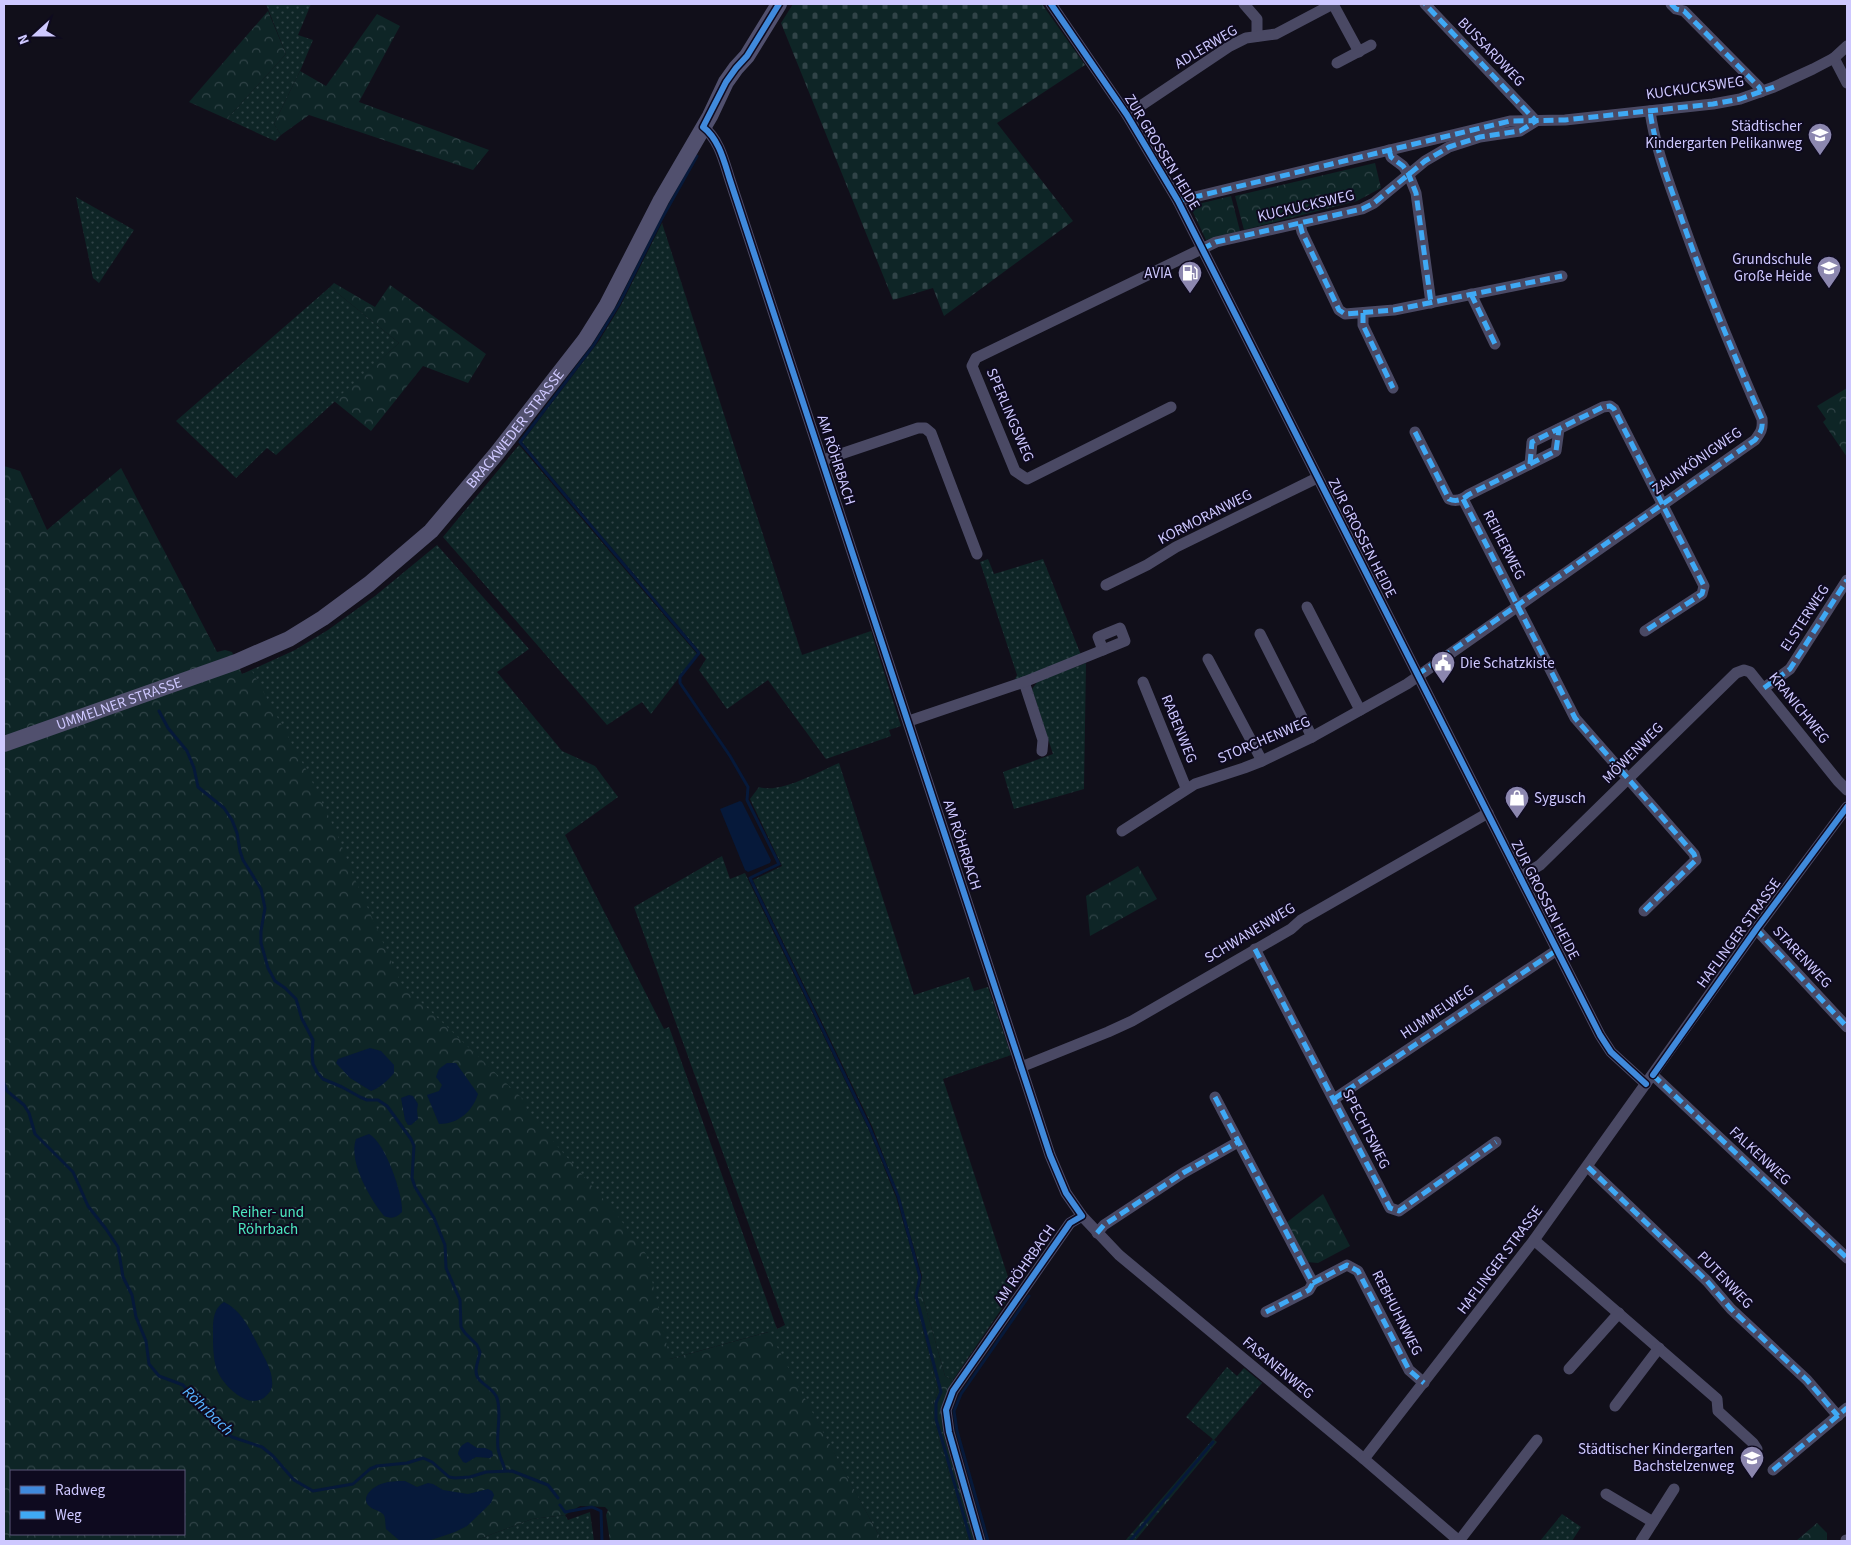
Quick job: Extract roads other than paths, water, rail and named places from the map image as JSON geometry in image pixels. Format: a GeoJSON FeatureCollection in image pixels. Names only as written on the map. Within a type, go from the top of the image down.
{"type":"FeatureCollection","features":[{"type":"Feature","properties":{"kind":"main road","name":"BRACKWEDER STRASSE"},"geometry":{"type":"LineString","coordinates":[[236,662],[289,639],[323,618],[369,584],[432,530],[465,492],[585,340],[607,305],[661,200],[706,121],[732,90],[747,56],[779,4]]}},
{"type":"Feature","properties":{"kind":"main road","name":"UMMELNER STRASSE"},"geometry":{"type":"LineString","coordinates":[[4,744],[236,662]]}},
{"type":"Feature","properties":{"kind":"street","name":"ZUR GROSSEN HEIDE"},"geometry":{"type":"LineString","coordinates":[[1051,4],[1127,115],[1178,201],[1600,1035],[1611,1052],[1650,1080]]}},
{"type":"Feature","properties":{"kind":"street"},"geometry":{"type":"LineString","coordinates":[[1244,4],[1257,19],[1257,36]]}},
{"type":"Feature","properties":{"kind":"street","name":"ADLERWEG"},"geometry":{"type":"LineString","coordinates":[[1127,115],[1230,46],[1246,38],[1276,34],[1333,4],[1359,52]]}},
{"type":"Feature","properties":{"kind":"street","name":"BUSSARDWEG"},"geometry":{"type":"LineString","coordinates":[[1424,4],[1536,121]]}},
{"type":"Feature","properties":{"kind":"street"},"geometry":{"type":"LineString","coordinates":[[1671,4],[1676,9],[1684,10],[1759,87],[1761,92]]}},
{"type":"Feature","properties":{"kind":"street"},"geometry":{"type":"LineString","coordinates":[[1336,63],[1371,45]]}},
{"type":"Feature","properties":{"kind":"street","name":"KUCKUCKSWEG"},"geometry":{"type":"LineString","coordinates":[[1178,201],[1510,121],[1522,119],[1536,121],[1564,120],[1725,102],[1761,92],[1834,58],[1847,46]]}},
{"type":"Feature","properties":{"kind":"street"},"geometry":{"type":"LineString","coordinates":[[1834,58],[1847,83]]}},
{"type":"Feature","properties":{"kind":"street","name":"ZAUNKÖNIGWEG"},"geometry":{"type":"LineString","coordinates":[[1417,675],[1755,440],[1762,428],[1762,419],[1726,335],[1668,181],[1650,111]]}},
{"type":"Feature","properties":{"kind":"street","name":"AM RÖHRBACH"},"geometry":{"type":"LineString","coordinates":[[706,121],[718,145],[823,460],[1050,1155],[1066,1193],[1082,1216],[1070,1223],[953,1391],[946,1410],[949,1432],[980,1541]]}},
{"type":"Feature","properties":{"kind":"street","name":"KUCKUCKSWEG"},"geometry":{"type":"LineString","coordinates":[[1202,249],[1216,242],[1362,209],[1374,203],[1424,161],[1449,147],[1480,137],[1520,132],[1536,121]]}},
{"type":"Feature","properties":{"kind":"street"},"geometry":{"type":"LineString","coordinates":[[1389,150],[1392,157],[1408,173],[1416,193],[1430,302]]}},
{"type":"Feature","properties":{"kind":"street"},"geometry":{"type":"LineString","coordinates":[[1300,224],[1339,310],[1345,314],[1394,310],[1562,276]]}},
{"type":"Feature","properties":{"kind":"street","name":"SPERLINGSWEG"},"geometry":{"type":"LineString","coordinates":[[1171,407],[1027,479],[1015,471],[972,366],[976,358],[1202,249]]}},
{"type":"Feature","properties":{"kind":"street"},"geometry":{"type":"LineString","coordinates":[[1471,294],[1495,344]]}},
{"type":"Feature","properties":{"kind":"street"},"geometry":{"type":"LineString","coordinates":[[1363,313],[1363,326],[1393,388]]}},
{"type":"Feature","properties":{"kind":"street"},"geometry":{"type":"LineString","coordinates":[[1530,464],[1532,442],[1603,407],[1610,406],[1614,409],[1704,586],[1702,594],[1645,631]]}},
{"type":"Feature","properties":{"kind":"street"},"geometry":{"type":"LineString","coordinates":[[823,460],[918,428],[925,428],[932,433],[977,554]]}},
{"type":"Feature","properties":{"kind":"street"},"geometry":{"type":"LineString","coordinates":[[1415,432],[1449,498],[1453,500],[1463,499],[1556,451],[1559,429]]}},
{"type":"Feature","properties":{"kind":"street","name":"KORMORANWEG"},"geometry":{"type":"LineString","coordinates":[[1106,585],[1147,565],[1176,546],[1317,478]]}},
{"type":"Feature","properties":{"kind":"street","name":"REIHERWEG"},"geometry":{"type":"LineString","coordinates":[[1463,499],[1575,718],[1694,854],[1696,860],[1644,912]]}},
{"type":"Feature","properties":{"kind":"street","name":"ELSTERWEG"},"geometry":{"type":"LineString","coordinates":[[1764,688],[1790,669],[1847,580]]}},
{"type":"Feature","properties":{"kind":"street"},"geometry":{"type":"LineString","coordinates":[[1308,607],[1360,710]]}},
{"type":"Feature","properties":{"kind":"street"},"geometry":{"type":"LineString","coordinates":[[1260,634],[1312,737]]}},
{"type":"Feature","properties":{"kind":"street"},"geometry":{"type":"LineString","coordinates":[[909,721],[1024,682],[1103,650]]}},
{"type":"Feature","properties":{"kind":"street"},"geometry":{"type":"LineString","coordinates":[[1208,659],[1262,761]]}},
{"type":"Feature","properties":{"kind":"street","name":"KRANICHWEG"},"geometry":{"type":"LineString","coordinates":[[1744,670],[1750,672],[1764,688],[1847,790]]}},
{"type":"Feature","properties":{"kind":"street","name":"MÖWENWEG"},"geometry":{"type":"LineString","coordinates":[[1520,877],[1540,865],[1736,673],[1744,670]]}},
{"type":"Feature","properties":{"kind":"street","name":"STORCHENWEG"},"geometry":{"type":"LineString","coordinates":[[1122,831],[1186,788],[1262,761],[1312,737],[1406,684],[1417,675]]}},
{"type":"Feature","properties":{"kind":"street"},"geometry":{"type":"LineString","coordinates":[[1024,682],[1043,740],[1042,750]]}},
{"type":"Feature","properties":{"kind":"street","name":"RABENWEG"},"geometry":{"type":"LineString","coordinates":[[1143,682],[1186,788]]}},
{"type":"Feature","properties":{"kind":"street","name":"HAFLINGER STRASSE"},"geometry":{"type":"LineString","coordinates":[[1364,1459],[1534,1240],[1588,1167],[1756,929],[1847,807]]}},
{"type":"Feature","properties":{"kind":"street","name":"SCHWANENWEG"},"geometry":{"type":"LineString","coordinates":[[1022,1067],[1108,1032],[1132,1020],[1488,813]]}},
{"type":"Feature","properties":{"kind":"street","name":"STARENWEG"},"geometry":{"type":"LineString","coordinates":[[1756,929],[1847,1027]]}},
{"type":"Feature","properties":{"kind":"street","name":"SPECHTSWEG"},"geometry":{"type":"LineString","coordinates":[[1255,949],[1390,1208],[1399,1211],[1496,1142]]}},
{"type":"Feature","properties":{"kind":"street","name":"HUMMELWEG"},"geometry":{"type":"LineString","coordinates":[[1334,1099],[1557,950]]}},
{"type":"Feature","properties":{"kind":"street","name":"FALKENWEG"},"geometry":{"type":"LineString","coordinates":[[1650,1080],[1847,1258]]}},
{"type":"Feature","properties":{"kind":"street"},"geometry":{"type":"LineString","coordinates":[[1215,1097],[1312,1283]]}},
{"type":"Feature","properties":{"kind":"street"},"geometry":{"type":"LineString","coordinates":[[1097,1233],[1104,1225],[1183,1173],[1238,1142]]}},
{"type":"Feature","properties":{"kind":"street","name":"PUTENWEG"},"geometry":{"type":"LineString","coordinates":[[1588,1167],[1707,1281],[1731,1309],[1807,1380],[1838,1416]]}},
{"type":"Feature","properties":{"kind":"street","name":"FASANENWEG"},"geometry":{"type":"LineString","coordinates":[[1082,1216],[1119,1255],[1364,1459],[1459,1541],[1537,1440]]}},
{"type":"Feature","properties":{"kind":"street"},"geometry":{"type":"LineString","coordinates":[[1534,1240],[1717,1399],[1718,1411],[1753,1443],[1757,1449]]}},
{"type":"Feature","properties":{"kind":"street","name":"REBHUHNWEG"},"geometry":{"type":"LineString","coordinates":[[1266,1312],[1309,1290],[1312,1283],[1348,1265],[1358,1271],[1409,1370],[1424,1384]]}},
{"type":"Feature","properties":{"kind":"street"},"geometry":{"type":"LineString","coordinates":[[1569,1369],[1620,1313]]}},
{"type":"Feature","properties":{"kind":"street"},"geometry":{"type":"LineString","coordinates":[[1615,1406],[1660,1348]]}},
{"type":"Feature","properties":{"kind":"street"},"geometry":{"type":"LineString","coordinates":[[1773,1470],[1847,1408]]}},
{"type":"Feature","properties":{"kind":"street"},"geometry":{"type":"LineString","coordinates":[[1641,1541],[1674,1489]]}},
{"type":"Feature","properties":{"kind":"street"},"geometry":{"type":"LineString","coordinates":[[1606,1494],[1653,1522]]}},
{"type":"Feature","properties":{"kind":"water"},"geometry":{"type":"Polygon","coordinates":[[[740,801],[771,860],[770,863],[748,872],[745,870],[720,809],[740,801]]]}},
{"type":"Feature","properties":{"kind":"water"},"geometry":{"type":"Polygon","coordinates":[[[370,1048],[381,1051],[394,1065],[394,1073],[384,1084],[371,1091],[350,1078],[336,1063],[338,1059],[370,1048]]]}},
{"type":"Feature","properties":{"kind":"water"},"geometry":{"type":"Polygon","coordinates":[[[447,1063],[456,1063],[478,1094],[472,1106],[463,1116],[452,1122],[439,1124],[427,1095],[439,1091],[442,1085],[436,1077],[439,1069],[447,1063]]]}},
{"type":"Feature","properties":{"kind":"water"},"geometry":{"type":"Polygon","coordinates":[[[409,1095],[413,1096],[418,1104],[418,1119],[411,1125],[408,1125],[405,1120],[401,1098],[409,1095]]]}},
{"type":"Feature","properties":{"kind":"water"},"geometry":{"type":"Polygon","coordinates":[[[369,1134],[381,1147],[392,1169],[402,1204],[402,1212],[398,1216],[384,1216],[378,1209],[358,1169],[354,1148],[356,1139],[369,1134]]]}},
{"type":"Feature","properties":{"kind":"water"},"geometry":{"type":"Polygon","coordinates":[[[224,1302],[231,1306],[246,1322],[270,1369],[272,1387],[261,1400],[253,1401],[238,1395],[225,1383],[217,1370],[214,1352],[214,1320],[218,1308],[224,1302]]]}},
{"type":"Feature","properties":{"kind":"water"},"geometry":{"type":"Polygon","coordinates":[[[468,1442],[477,1448],[485,1448],[492,1451],[493,1456],[490,1458],[476,1457],[466,1463],[463,1462],[458,1452],[462,1445],[468,1442]]]}},
{"type":"Feature","properties":{"kind":"water"},"geometry":{"type":"Polygon","coordinates":[[[405,1481],[417,1487],[428,1483],[443,1490],[468,1494],[488,1489],[494,1495],[491,1503],[467,1526],[455,1532],[428,1541],[400,1541],[386,1529],[383,1514],[369,1506],[366,1499],[371,1490],[378,1485],[405,1481]]]}},
{"type":"Feature","properties":{"kind":"waterway"},"geometry":{"type":"LineString","coordinates":[[697,156],[661,220],[619,304],[593,346],[520,442],[699,653],[680,677],[680,683],[730,756],[748,787],[747,800],[779,864],[750,878],[870,1128],[898,1196],[920,1277],[916,1296],[941,1392],[936,1403],[936,1419],[971,1541]]}},
{"type":"Feature","properties":{"kind":"waterway"},"geometry":{"type":"LineString","coordinates":[[159,711],[168,728],[187,751],[194,768],[198,787],[224,808],[232,820],[243,860],[261,889],[265,908],[261,943],[268,968],[275,981],[296,999],[302,1019],[313,1040],[313,1064],[317,1072],[323,1079],[360,1097],[367,1100],[378,1100],[387,1106],[411,1139],[414,1146],[412,1178],[415,1187],[434,1218],[445,1245],[446,1268],[460,1300],[461,1327],[477,1345],[480,1352],[476,1369],[479,1379],[497,1398],[499,1410],[498,1448],[505,1470]]}},
{"type":"Feature","properties":{"kind":"waterway","name":"Röhrbach"},"geometry":{"type":"LineString","coordinates":[[4,1083],[7,1091],[24,1105],[29,1113],[35,1134],[73,1172],[88,1206],[118,1247],[123,1277],[132,1295],[136,1317],[146,1341],[149,1364],[159,1376],[183,1385],[199,1404],[212,1413],[220,1428],[232,1437],[262,1447],[273,1456],[294,1480],[313,1491],[353,1484],[370,1469],[377,1466],[407,1463],[423,1458],[432,1462],[449,1477],[455,1478],[470,1477],[486,1472],[512,1471],[548,1485],[558,1498]]}},
{"type":"Feature","properties":{"kind":"waterway"},"geometry":{"type":"LineString","coordinates":[[988,1541],[957,1431],[954,1411],[961,1394],[1029,1296]]}},
{"type":"Feature","properties":{"kind":"waterway"},"geometry":{"type":"LineString","coordinates":[[1130,1541],[1213,1442]]}},
{"type":"Feature","properties":{"kind":"waterway","name":"Röhrbach"},"geometry":{"type":"LineString","coordinates":[[560,1505],[565,1512],[592,1507],[601,1511],[602,1541]]}},
{"type":"Feature","properties":{"kind":"place","name":"Städtischer Kindergarten Pelikanweg"},"geometry":{"type":"Point","coordinates":[1820,156]}},
{"type":"Feature","properties":{"kind":"place","name":"Grundschule Große Heide"},"geometry":{"type":"Point","coordinates":[1829,289]}},
{"type":"Feature","properties":{"kind":"place","name":"AVIA"},"geometry":{"type":"Point","coordinates":[1190,294]}},
{"type":"Feature","properties":{"kind":"place","name":"Die Schatzkiste"},"geometry":{"type":"Point","coordinates":[1443,684]}},
{"type":"Feature","properties":{"kind":"place","name":"Sygusch"},"geometry":{"type":"Point","coordinates":[1517,819]}},
{"type":"Feature","properties":{"kind":"place","name":"Städtischer Kindergarten Bachstelzenweg"},"geometry":{"type":"Point","coordinates":[1752,1479]}},
{"type":"Feature","properties":{"kind":"park label","name":"Reiher- und Röhrbach"},"geometry":{"type":"Point","coordinates":[268,1220]}}]}
